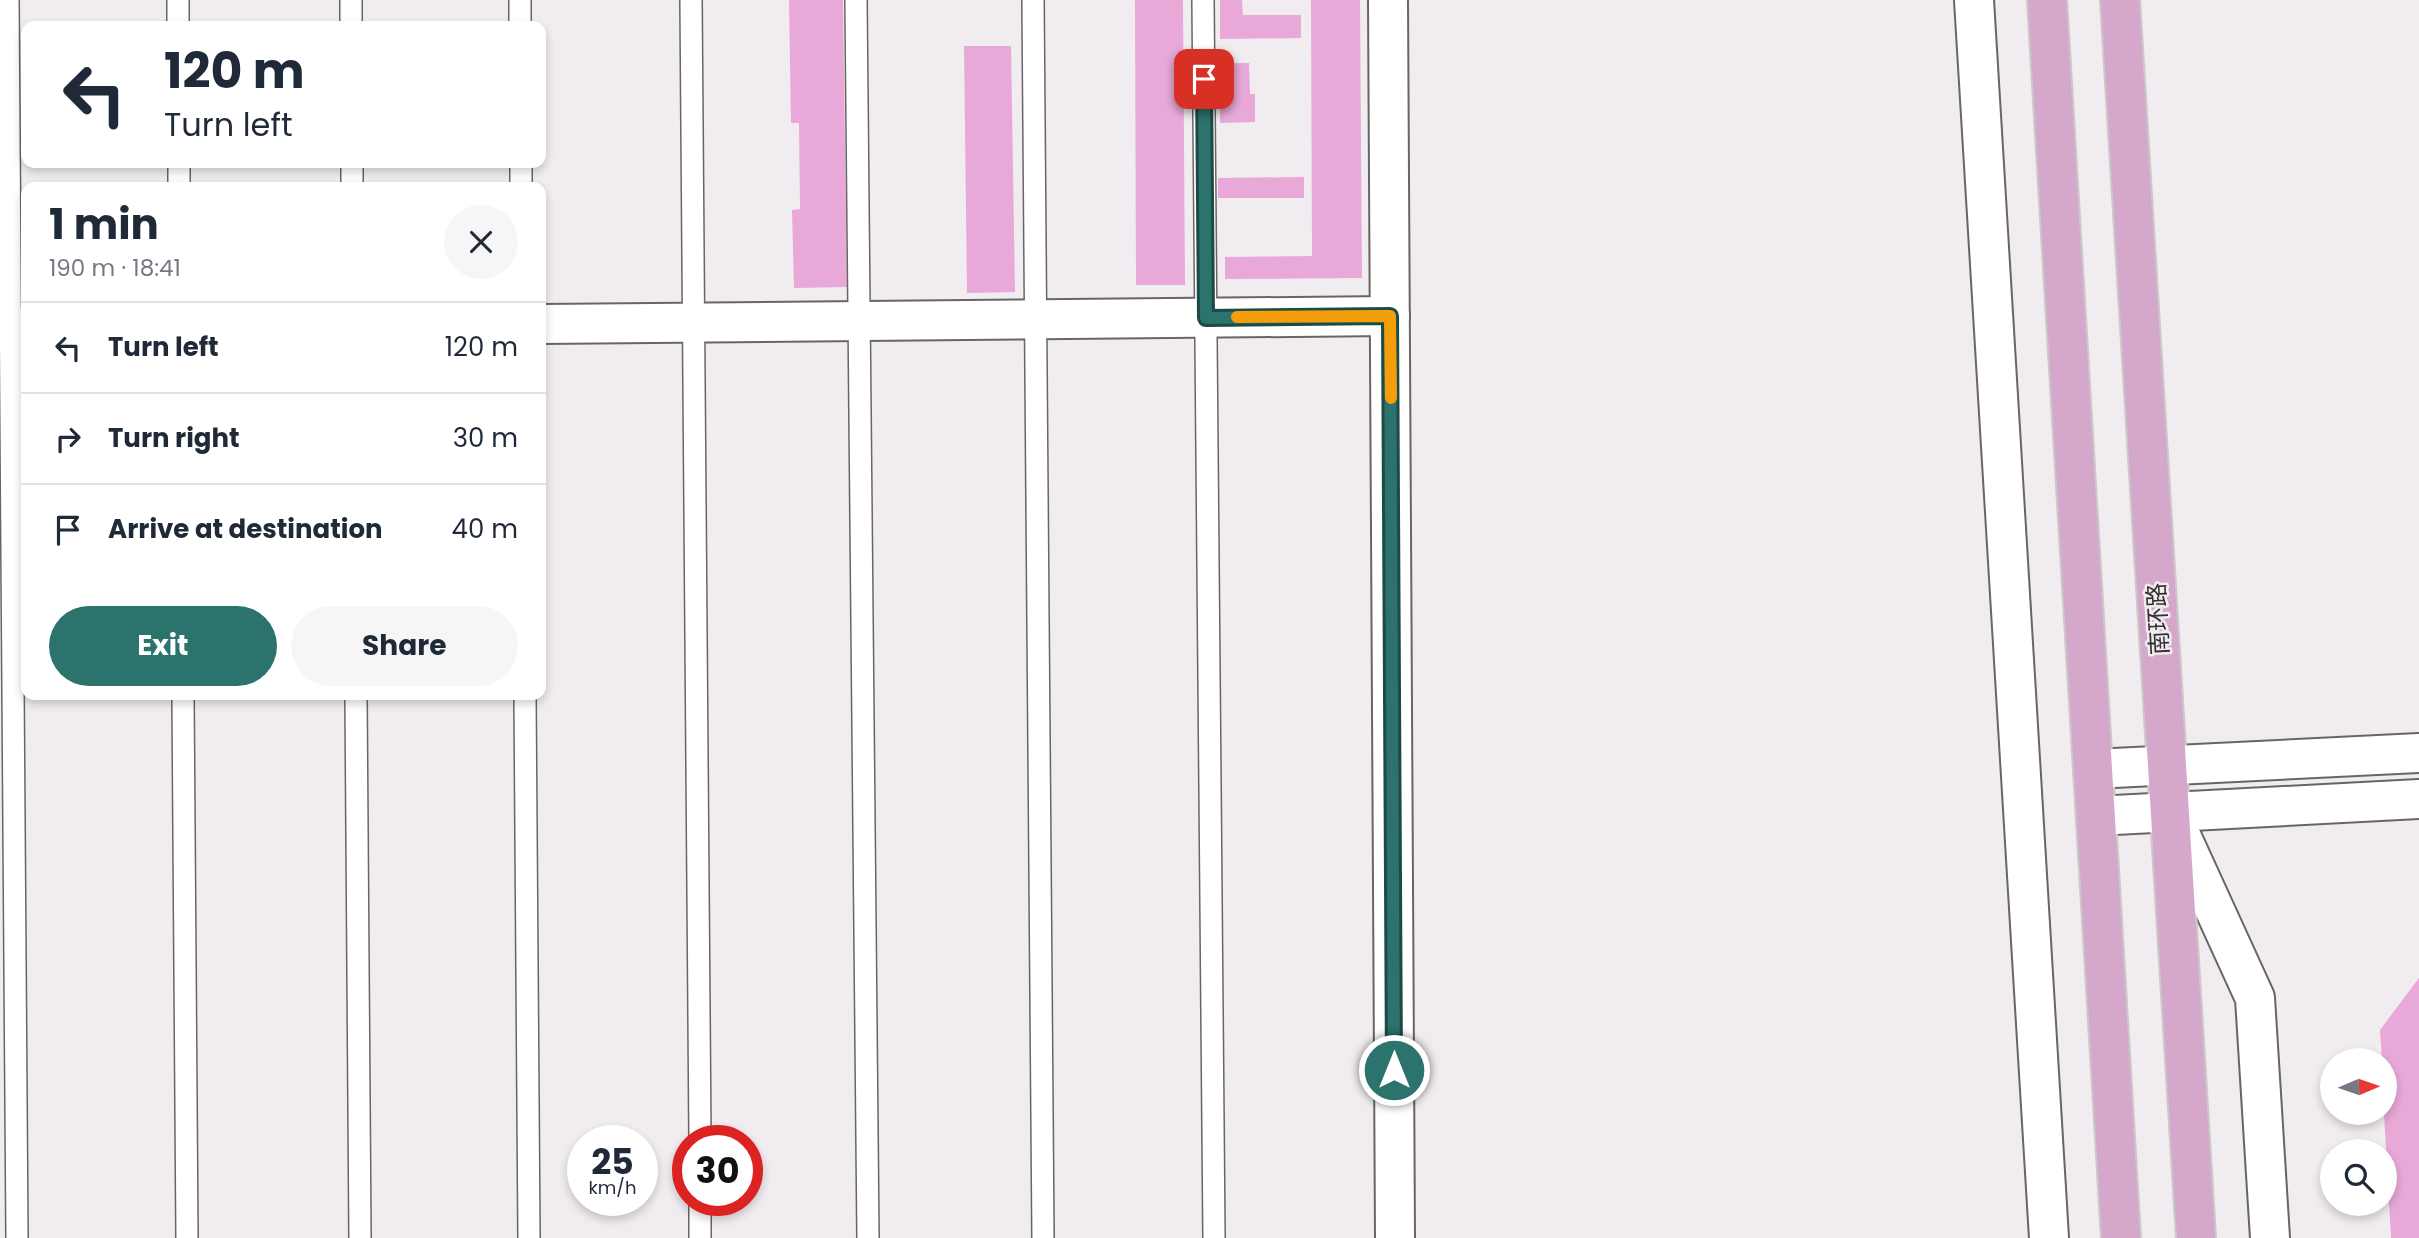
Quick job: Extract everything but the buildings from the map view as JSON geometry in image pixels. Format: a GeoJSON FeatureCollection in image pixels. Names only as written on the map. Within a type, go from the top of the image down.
{"type":"FeatureCollection","features":[{"type":"Feature","properties":{"kind":"main road"},"geometry":{"type":"LineString","coordinates":[[2047,0],[2122,1238]]}},
{"type":"Feature","properties":{"kind":"main road","name":"南环路"},"geometry":{"type":"LineString","coordinates":[[2120,0],[2196,1238]]}},
{"type":"Feature","properties":{"kind":"street"},"geometry":{"type":"LineString","coordinates":[[1388,0],[1395,1238]]}},
{"type":"Feature","properties":{"kind":"street"},"geometry":{"type":"LineString","coordinates":[[1974,0],[2049,1238]]}},
{"type":"Feature","properties":{"kind":"street"},"geometry":{"type":"LineString","coordinates":[[546,324],[1390,316]]}},
{"type":"Feature","properties":{"kind":"street"},"geometry":{"type":"LineString","coordinates":[[2094,769],[2419,753]]}},
{"type":"Feature","properties":{"kind":"street"},"geometry":{"type":"LineString","coordinates":[[2096,816],[2419,799]]}},
{"type":"Feature","properties":{"kind":"street"},"geometry":{"type":"LineString","coordinates":[[2170,812],[2255,998],[2270,1238]]}},
{"type":"Feature","properties":{"kind":"lane"},"geometry":{"type":"LineString","coordinates":[[8,0],[17,1238]]}},
{"type":"Feature","properties":{"kind":"lane"},"geometry":{"type":"LineString","coordinates":[[178,0],[178,21]]}},
{"type":"Feature","properties":{"kind":"lane"},"geometry":{"type":"LineString","coordinates":[[351,0],[351,21]]}},
{"type":"Feature","properties":{"kind":"lane"},"geometry":{"type":"LineString","coordinates":[[520,0],[520,21]]}},
{"type":"Feature","properties":{"kind":"lane"},"geometry":{"type":"LineString","coordinates":[[691,0],[700,1125]]}},
{"type":"Feature","properties":{"kind":"lane"},"geometry":{"type":"LineString","coordinates":[[856,0],[868,1238]]}},
{"type":"Feature","properties":{"kind":"lane"},"geometry":{"type":"LineString","coordinates":[[1033,0],[1043,1238]]}},
{"type":"Feature","properties":{"kind":"lane"},"geometry":{"type":"LineString","coordinates":[[1203,0],[1214,1238]]}},
{"type":"Feature","properties":{"kind":"lane"},"geometry":{"type":"LineString","coordinates":[[183,700],[187,1238]]}},
{"type":"Feature","properties":{"kind":"lane"},"geometry":{"type":"LineString","coordinates":[[356,700],[360,1238]]}},
{"type":"Feature","properties":{"kind":"lane"},"geometry":{"type":"LineString","coordinates":[[525,700],[529,1238]]}},
{"type":"Feature","properties":{"kind":"lane"},"geometry":{"type":"LineString","coordinates":[[700,1216],[701,1238]]}},
{"type":"Feature","properties":{"kind":"slow traffic"},"geometry":{"type":"LineString","coordinates":[[1237,317],[1390,316],[1391,398]]}},
{"type":"Feature","properties":{"kind":"route"},"geometry":{"type":"LineString","coordinates":[[1204,79],[1206,318],[1390,316],[1394,1070]]}}]}
